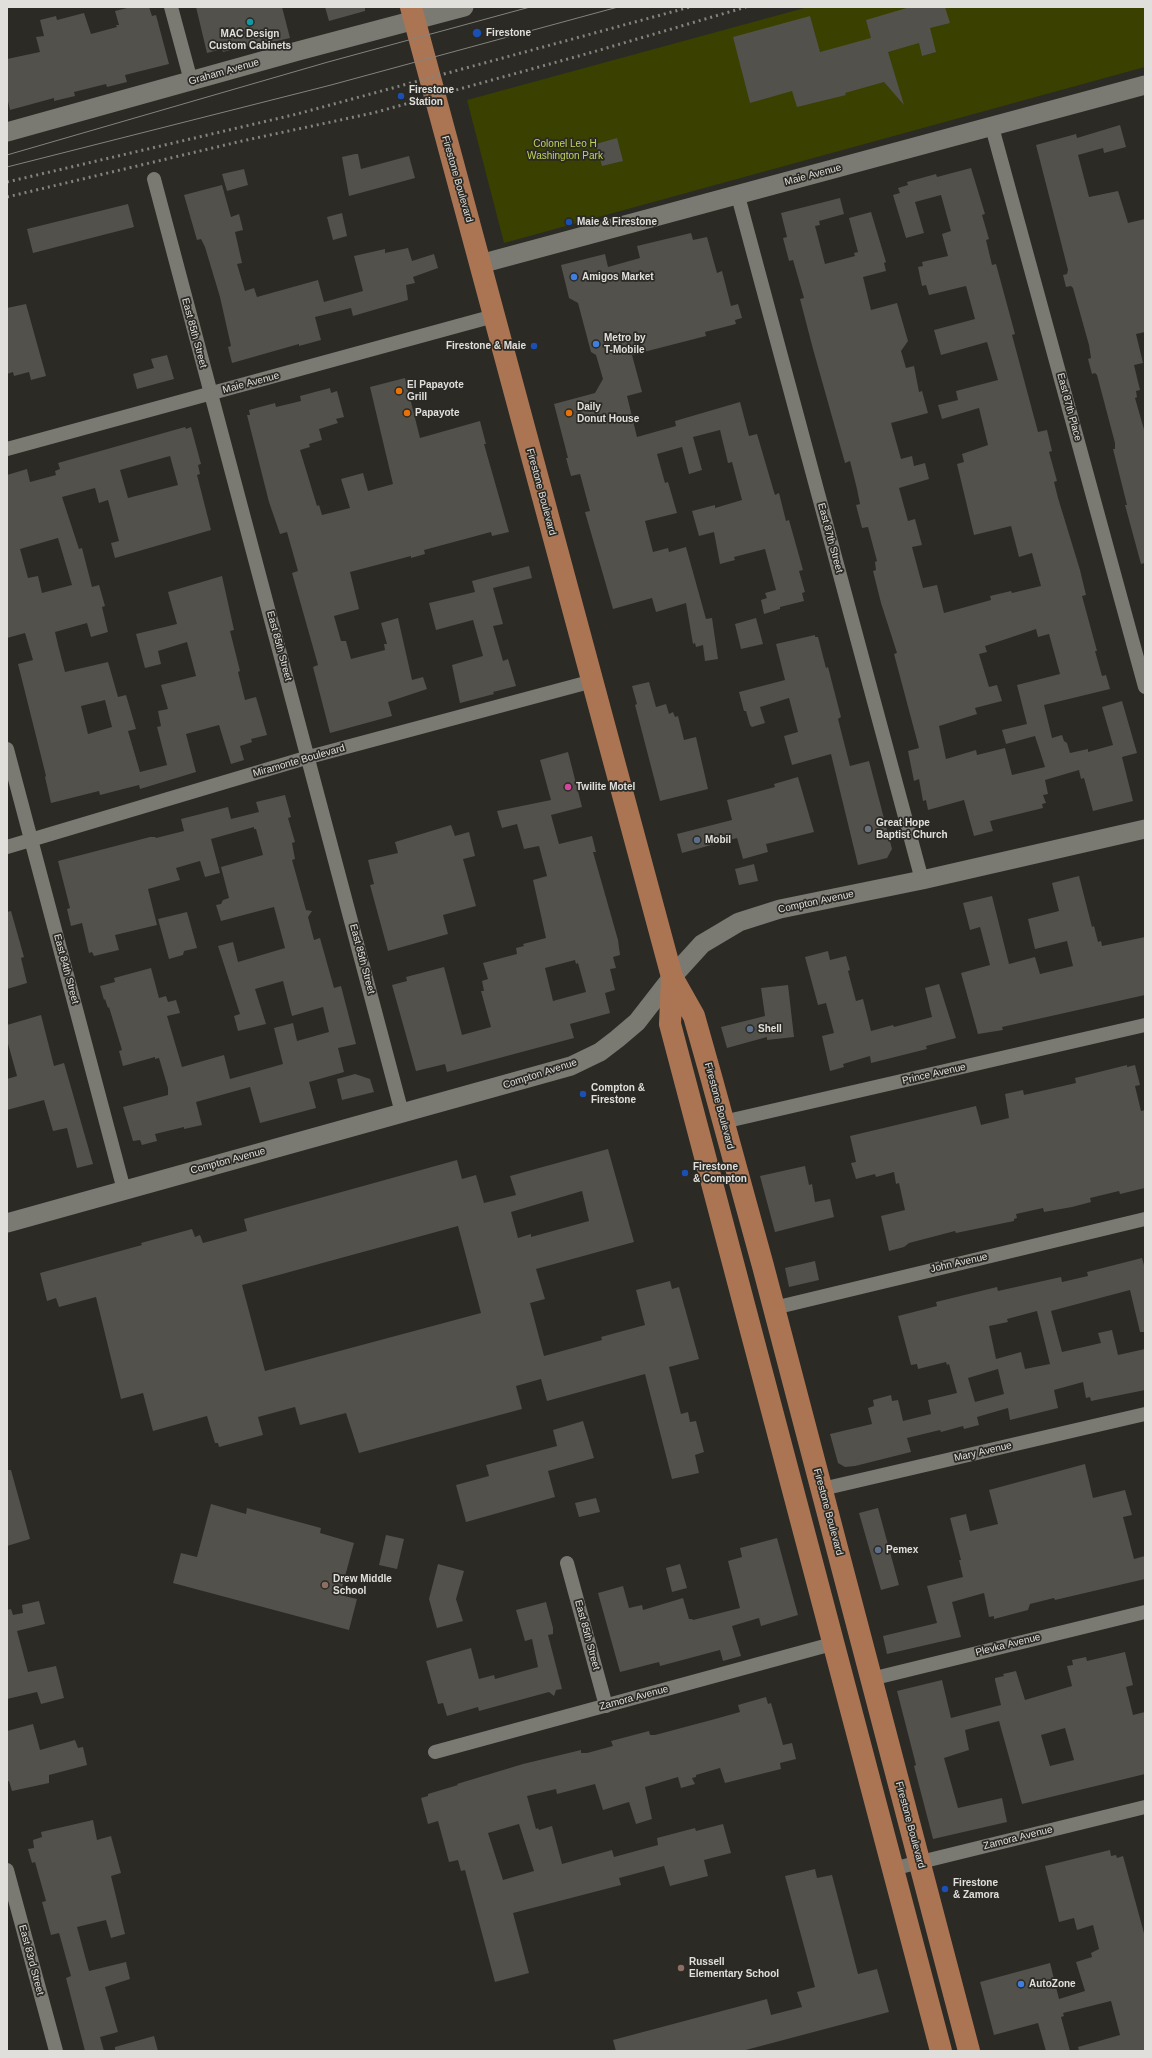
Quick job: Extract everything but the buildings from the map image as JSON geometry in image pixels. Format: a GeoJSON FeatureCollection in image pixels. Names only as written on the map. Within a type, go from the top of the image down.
{"type":"FeatureCollection","features":[{"type":"Feature","properties":{"kind":"main road","name":"Graham Avenue"},"geometry":{"type":"LineString","coordinates":[[7,132],[191,81],[412,13],[464,7]]}},
{"type":"Feature","properties":{"kind":"main road","name":"Firestone Boulevard"},"geometry":{"type":"LineString","coordinates":[[412,13],[672,977],[694,1016],[774,1308],[969,2051]]}},
{"type":"Feature","properties":{"kind":"main road","name":"Maie Avenue"},"geometry":{"type":"LineString","coordinates":[[480,264],[738,196],[1145,85]]}},
{"type":"Feature","properties":{"kind":"main road","name":"Compton Avenue"},"geometry":{"type":"LineString","coordinates":[[7,1223],[564,1068],[600,1052],[637,1022],[672,977],[702,944],[739,922],[780,909],[922,880],[1145,829]]}},
{"type":"Feature","properties":{"kind":"main road","name":"Firestone Boulevard"},"geometry":{"type":"LineString","coordinates":[[672,977],[670,1024],[832,1644],[941,2051]]}},
{"type":"Feature","properties":{"kind":"street"},"geometry":{"type":"LineString","coordinates":[[171,7],[191,81]]}},
{"type":"Feature","properties":{"kind":"street","name":"East 87th Place"},"geometry":{"type":"LineString","coordinates":[[992,127],[1145,687]]}},
{"type":"Feature","properties":{"kind":"street","name":"East 85th Street"},"geometry":{"type":"LineString","coordinates":[[154,180],[210,394],[309,757],[402,1113]]}},
{"type":"Feature","properties":{"kind":"street","name":"East 87th Street"},"geometry":{"type":"LineString","coordinates":[[738,196],[922,880]]}},
{"type":"Feature","properties":{"kind":"street","name":"Maie Avenue"},"geometry":{"type":"LineString","coordinates":[[7,450],[494,316]]}},
{"type":"Feature","properties":{"kind":"street","name":"Miramonte Boulevard"},"geometry":{"type":"LineString","coordinates":[[7,847],[309,757],[593,681]]}},
{"type":"Feature","properties":{"kind":"street","name":"East 84th Street"},"geometry":{"type":"LineString","coordinates":[[7,749],[124,1190]]}},
{"type":"Feature","properties":{"kind":"street","name":"Prince Avenue"},"geometry":{"type":"LineString","coordinates":[[723,1122],[1145,1026]]}},
{"type":"Feature","properties":{"kind":"street","name":"John Avenue"},"geometry":{"type":"LineString","coordinates":[[774,1308],[1145,1219]]}},
{"type":"Feature","properties":{"kind":"street","name":"Mary Avenue"},"geometry":{"type":"LineString","coordinates":[[822,1489],[1145,1414]]}},
{"type":"Feature","properties":{"kind":"street","name":"East 85th Street"},"geometry":{"type":"LineString","coordinates":[[567,1563],[606,1706]]}},
{"type":"Feature","properties":{"kind":"street","name":"Plevka Avenue"},"geometry":{"type":"LineString","coordinates":[[871,1679],[1145,1612]]}},
{"type":"Feature","properties":{"kind":"street","name":"Zamora Avenue"},"geometry":{"type":"LineString","coordinates":[[435,1752],[832,1644]]}},
{"type":"Feature","properties":{"kind":"street","name":"Zamora Avenue"},"geometry":{"type":"LineString","coordinates":[[892,1869],[1145,1808]]}},
{"type":"Feature","properties":{"kind":"street","name":"East 83rd Street"},"geometry":{"type":"LineString","coordinates":[[7,1870],[56,2051]]}},
{"type":"Feature","properties":{"kind":"green space","name":"Colonel Leo H Washington Park"},"geometry":{"type":"Polygon","coordinates":[[[808,7],[1145,7],[1145,67],[504,243],[467,100],[808,7]]]}},
{"type":"Feature","properties":{"kind":"tram line"},"geometry":{"type":"LineString","coordinates":[[7,155],[328,62],[530,7]]}},
{"type":"Feature","properties":{"kind":"tram line"},"geometry":{"type":"LineString","coordinates":[[7,167],[331,85],[618,7]]}},
{"type":"Feature","properties":{"kind":"railway"},"geometry":{"type":"LineString","coordinates":[[7,182],[297,114],[690,7]]}},
{"type":"Feature","properties":{"kind":"railway"},"geometry":{"type":"LineString","coordinates":[[7,197],[242,141],[373,113],[593,52],[746,7]]}},
{"type":"Feature","properties":{"kind":"place","name":"MAC Design Custom Cabinets"},"geometry":{"type":"Point","coordinates":[250,22]}},
{"type":"Feature","properties":{"kind":"place","name":"Firestone"},"geometry":{"type":"Point","coordinates":[477,33]}},
{"type":"Feature","properties":{"kind":"place","name":"Firestone Station"},"geometry":{"type":"Point","coordinates":[401,96]}},
{"type":"Feature","properties":{"kind":"place","name":"Maie & Firestone"},"geometry":{"type":"Point","coordinates":[569,222]}},
{"type":"Feature","properties":{"kind":"place","name":"Amigos Market"},"geometry":{"type":"Point","coordinates":[574,277]}},
{"type":"Feature","properties":{"kind":"place","name":"Metro by T-Mobile"},"geometry":{"type":"Point","coordinates":[596,344]}},
{"type":"Feature","properties":{"kind":"place","name":"Firestone & Maie"},"geometry":{"type":"Point","coordinates":[534,346]}},
{"type":"Feature","properties":{"kind":"place","name":"El Papayote Grill"},"geometry":{"type":"Point","coordinates":[399,391]}},
{"type":"Feature","properties":{"kind":"place","name":"Papayote"},"geometry":{"type":"Point","coordinates":[407,413]}},
{"type":"Feature","properties":{"kind":"place","name":"Daily Donut House"},"geometry":{"type":"Point","coordinates":[569,413]}},
{"type":"Feature","properties":{"kind":"place","name":"Twilite Motel"},"geometry":{"type":"Point","coordinates":[568,787]}},
{"type":"Feature","properties":{"kind":"place","name":"Great Hope Baptist Church"},"geometry":{"type":"Point","coordinates":[868,829]}},
{"type":"Feature","properties":{"kind":"place","name":"Mobil"},"geometry":{"type":"Point","coordinates":[697,840]}},
{"type":"Feature","properties":{"kind":"place","name":"Shell"},"geometry":{"type":"Point","coordinates":[750,1029]}},
{"type":"Feature","properties":{"kind":"place","name":"Compton & Firestone"},"geometry":{"type":"Point","coordinates":[583,1094]}},
{"type":"Feature","properties":{"kind":"place","name":"Firestone & Compton"},"geometry":{"type":"Point","coordinates":[685,1173]}},
{"type":"Feature","properties":{"kind":"place","name":"Pemex"},"geometry":{"type":"Point","coordinates":[878,1550]}},
{"type":"Feature","properties":{"kind":"place","name":"Drew Middle School"},"geometry":{"type":"Point","coordinates":[325,1585]}},
{"type":"Feature","properties":{"kind":"place","name":"Firestone & Zamora"},"geometry":{"type":"Point","coordinates":[945,1889]}},
{"type":"Feature","properties":{"kind":"place","name":"Russell Elementary School"},"geometry":{"type":"Point","coordinates":[681,1968]}},
{"type":"Feature","properties":{"kind":"place","name":"AutoZone"},"geometry":{"type":"Point","coordinates":[1021,1984]}}]}
